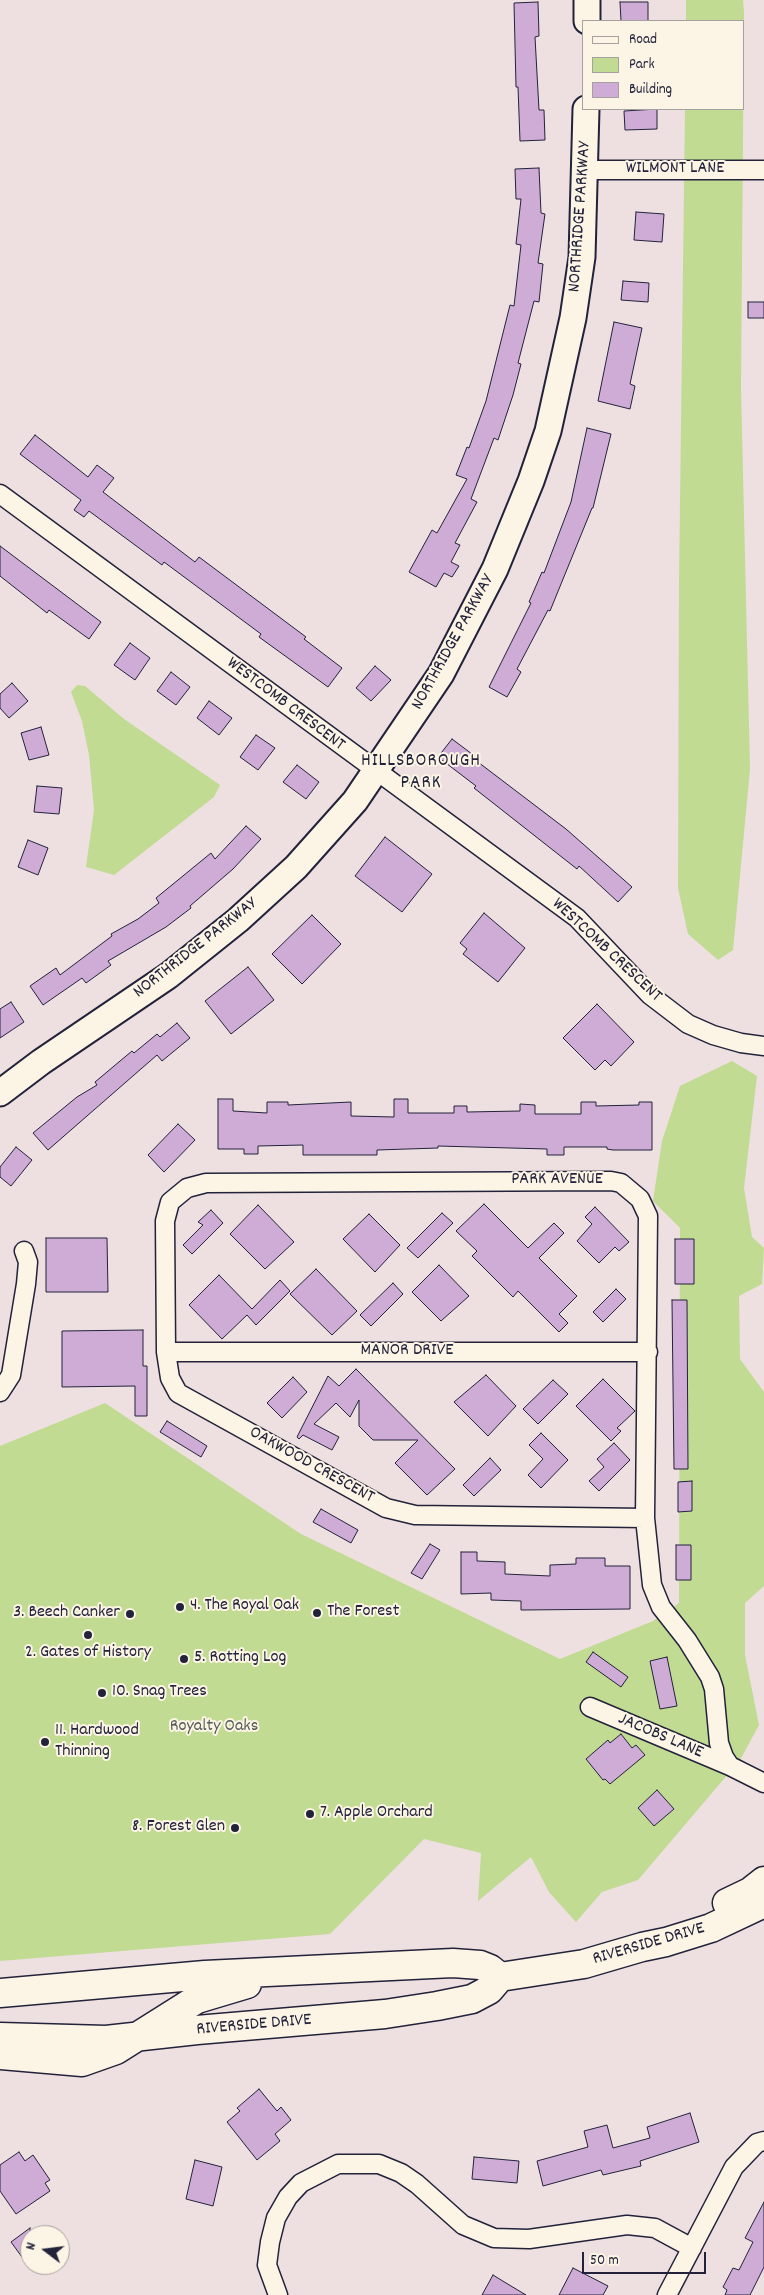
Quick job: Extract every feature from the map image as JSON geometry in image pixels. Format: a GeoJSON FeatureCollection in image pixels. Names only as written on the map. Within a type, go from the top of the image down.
{"type":"FeatureCollection","features":[{"type":"Feature","properties":{"kind":"highway"},"geometry":{"type":"LineString","coordinates":[[642,1947],[750,1892],[764,1881]]}},
{"type":"Feature","properties":{"kind":"highway","name":"RIVERSIDE DRIVE"},"geometry":{"type":"LineString","coordinates":[[0,2037],[106,2040],[197,2030],[385,2014],[438,2006],[472,1999],[488,1990],[500,1977],[584,1964],[687,1936],[764,1903]]}},
{"type":"Feature","properties":{"kind":"highway"},"geometry":{"type":"LineString","coordinates":[[0,1993],[205,1975],[452,1963],[480,1965],[490,1969],[500,1977]]}},
{"type":"Feature","properties":{"kind":"highway"},"geometry":{"type":"LineString","coordinates":[[0,2056],[82,2062],[116,2050],[197,1999],[240,1987],[272,1973]]}},
{"type":"Feature","properties":{"kind":"street"},"geometry":{"type":"LineString","coordinates":[[587,0],[587,20]]}},
{"type":"Feature","properties":{"kind":"street","name":"NORTHRIDGE PARKWAY"},"geometry":{"type":"LineString","coordinates":[[0,1093],[41,1062],[168,976],[238,920],[296,867],[355,801],[441,674],[495,569],[531,481],[548,431],[573,318],[582,256],[586,110]]}},
{"type":"Feature","properties":{"kind":"street","name":"WILMONT LANE"},"geometry":{"type":"LineString","coordinates":[[585,170],[764,170]]}},
{"type":"Feature","properties":{"kind":"street","name":"WESTCOMB CRESCENT"},"geometry":{"type":"LineString","coordinates":[[0,494],[577,918],[650,995],[688,1024],[713,1035],[741,1043],[764,1046]]}},
{"type":"Feature","properties":{"kind":"street","name":"PARK AVENUE"},"geometry":{"type":"LineString","coordinates":[[170,1202],[187,1188],[206,1183],[611,1181],[621,1184],[640,1199],[648,1216],[645,1518],[652,1585],[661,1607],[687,1640],[704,1667],[714,1688],[719,1743],[730,1766]]}},
{"type":"Feature","properties":{"kind":"street","name":"OAKWOOD CRESCENT"},"geometry":{"type":"LineString","coordinates":[[170,1202],[165,1221],[166,1352],[170,1378],[178,1394],[386,1508],[415,1515],[451,1517],[645,1518]]}},
{"type":"Feature","properties":{"kind":"street"},"geometry":{"type":"LineString","coordinates":[[0,1392],[11,1375],[26,1284],[28,1262],[24,1251]]}},
{"type":"Feature","properties":{"kind":"street","name":"MANOR DRIVE"},"geometry":{"type":"LineString","coordinates":[[166,1352],[648,1352]]}},
{"type":"Feature","properties":{"kind":"street","name":"JACOBS LANE"},"geometry":{"type":"LineString","coordinates":[[590,1707],[730,1766],[764,1783]]}},
{"type":"Feature","properties":{"kind":"street"},"geometry":{"type":"LineString","coordinates":[[667,2295],[734,2167],[757,2143],[764,2141]]}},
{"type":"Feature","properties":{"kind":"street"},"geometry":{"type":"LineString","coordinates":[[278,2295],[267,2265],[276,2218],[288,2197],[301,2183],[319,2172],[338,2164],[379,2164],[401,2173],[417,2184],[463,2225],[494,2238],[529,2238],[627,2225],[655,2228],[692,2248]]}},
{"type":"Feature","properties":{"kind":"green space"},"geometry":{"type":"Polygon","coordinates":[[[686,0],[743,0],[744,20],[686,20],[686,0]]]}},
{"type":"Feature","properties":{"kind":"green space"},"geometry":{"type":"Polygon","coordinates":[[[685,110],[743,110],[741,388],[750,769],[733,950],[718,960],[688,934],[678,888],[679,583],[685,110]]]}},
{"type":"Feature","properties":{"kind":"green space"},"geometry":{"type":"Polygon","coordinates":[[[77,685],[85,686],[124,719],[220,785],[214,797],[114,875],[86,867],[94,810],[89,755],[82,721],[71,692],[77,685]]]}},
{"type":"Feature","properties":{"kind":"green space","name":"Royalty Oaks"},"geometry":{"type":"Polygon","coordinates":[[[732,1061],[757,1076],[744,1188],[752,1237],[764,1248],[762,1284],[739,1296],[740,1359],[764,1392],[764,1586],[745,1603],[745,1655],[759,1725],[740,1760],[638,1880],[602,1892],[576,1922],[549,1892],[531,1857],[478,1901],[481,1853],[424,1839],[330,1934],[0,1961],[0,1446],[105,1403],[301,1534],[560,1659],[653,1621],[679,1603],[680,1228],[653,1201],[662,1141],[680,1086],[732,1061]]]}},
{"type":"Feature","properties":{"kind":"building"},"geometry":{"type":"Polygon","coordinates":[[[538,2],[539,36],[535,37],[539,110],[544,110],[545,140],[520,141],[518,87],[516,87],[514,3],[538,2]]]}},
{"type":"Feature","properties":{"kind":"building"},"geometry":{"type":"Polygon","coordinates":[[[620,2],[648,2],[648,20],[621,20],[620,2]]]}},
{"type":"Feature","properties":{"kind":"building"},"geometry":{"type":"Polygon","coordinates":[[[657,110],[657,129],[625,130],[624,111],[657,110]]]}},
{"type":"Feature","properties":{"kind":"building"},"geometry":{"type":"Polygon","coordinates":[[[539,168],[541,213],[545,214],[538,263],[543,264],[539,302],[534,301],[518,363],[521,364],[513,395],[498,440],[494,438],[471,499],[477,502],[455,543],[460,545],[451,562],[459,566],[452,577],[444,573],[436,587],[409,572],[432,530],[437,533],[467,479],[456,475],[467,447],[469,448],[486,401],[510,305],[514,306],[521,245],[516,244],[521,199],[516,199],[515,169],[539,168]]]}},
{"type":"Feature","properties":{"kind":"building"},"geometry":{"type":"Polygon","coordinates":[[[636,212],[664,214],[662,242],[634,240],[636,212]]]}},
{"type":"Feature","properties":{"kind":"building"},"geometry":{"type":"Polygon","coordinates":[[[623,281],[649,283],[648,302],[621,300],[623,281]]]}},
{"type":"Feature","properties":{"kind":"building"},"geometry":{"type":"Polygon","coordinates":[[[748,302],[764,302],[764,318],[748,318],[748,302]]]}},
{"type":"Feature","properties":{"kind":"building"},"geometry":{"type":"Polygon","coordinates":[[[614,322],[642,328],[630,384],[635,386],[630,409],[598,401],[614,322]]]}},
{"type":"Feature","properties":{"kind":"building"},"geometry":{"type":"Polygon","coordinates":[[[587,428],[611,434],[593,508],[550,611],[548,610],[517,669],[521,672],[507,697],[489,687],[531,603],[529,602],[542,572],[544,573],[571,502],[587,428]]]}},
{"type":"Feature","properties":{"kind":"building"},"geometry":{"type":"Polygon","coordinates":[[[35,435],[88,477],[97,465],[114,478],[103,492],[195,562],[199,557],[306,637],[304,639],[342,668],[328,687],[259,637],[261,634],[164,562],[162,565],[89,511],[84,517],[74,510],[81,500],[20,454],[35,435]]]}},
{"type":"Feature","properties":{"kind":"building"},"geometry":{"type":"Polygon","coordinates":[[[0,546],[101,622],[89,639],[49,610],[47,613],[0,576],[0,546]]]}},
{"type":"Feature","properties":{"kind":"building"},"geometry":{"type":"Polygon","coordinates":[[[130,643],[150,658],[135,680],[114,665],[130,643]]]}},
{"type":"Feature","properties":{"kind":"building"},"geometry":{"type":"Polygon","coordinates":[[[375,666],[391,680],[371,701],[356,688],[375,666]]]}},
{"type":"Feature","properties":{"kind":"building"},"geometry":{"type":"Polygon","coordinates":[[[171,672],[190,687],[176,705],[157,691],[171,672]]]}},
{"type":"Feature","properties":{"kind":"building"},"geometry":{"type":"Polygon","coordinates":[[[12,683],[28,701],[9,718],[0,708],[0,694],[12,683]]]}},
{"type":"Feature","properties":{"kind":"building"},"geometry":{"type":"Polygon","coordinates":[[[209,701],[232,718],[219,735],[197,718],[209,701]]]}},
{"type":"Feature","properties":{"kind":"building"},"geometry":{"type":"Polygon","coordinates":[[[41,727],[49,755],[29,760],[21,733],[41,727]]]}},
{"type":"Feature","properties":{"kind":"building"},"geometry":{"type":"Polygon","coordinates":[[[256,735],[275,748],[258,770],[240,757],[256,735]]]}},
{"type":"Feature","properties":{"kind":"building"},"geometry":{"type":"Polygon","coordinates":[[[452,739],[476,757],[474,759],[566,829],[632,887],[618,902],[579,866],[577,869],[474,788],[476,786],[438,757],[452,739]]]}},
{"type":"Feature","properties":{"kind":"building"},"geometry":{"type":"Polygon","coordinates":[[[297,765],[319,782],[306,799],[283,782],[297,765]]]}},
{"type":"Feature","properties":{"kind":"building"},"geometry":{"type":"Polygon","coordinates":[[[37,786],[62,788],[59,814],[34,812],[37,786]]]}},
{"type":"Feature","properties":{"kind":"building"},"geometry":{"type":"Polygon","coordinates":[[[246,826],[261,839],[233,869],[190,906],[191,908],[166,927],[108,961],[111,965],[86,983],[82,978],[43,1005],[30,986],[56,968],[60,975],[112,936],[111,934],[138,919],[159,903],[156,898],[211,853],[215,859],[246,826]]]}},
{"type":"Feature","properties":{"kind":"building"},"geometry":{"type":"Polygon","coordinates":[[[385,837],[432,874],[402,912],[355,876],[385,837]]]}},
{"type":"Feature","properties":{"kind":"building"},"geometry":{"type":"Polygon","coordinates":[[[28,840],[48,848],[38,875],[18,867],[28,840]]]}},
{"type":"Feature","properties":{"kind":"building"},"geometry":{"type":"Polygon","coordinates":[[[484,913],[525,948],[498,982],[463,954],[467,949],[460,943],[484,913]]]}},
{"type":"Feature","properties":{"kind":"building"},"geometry":{"type":"Polygon","coordinates":[[[312,915],[341,944],[302,984],[272,954],[312,915]]]}},
{"type":"Feature","properties":{"kind":"building"},"geometry":{"type":"Polygon","coordinates":[[[248,967],[274,1000],[231,1034],[205,1001],[248,967]]]}},
{"type":"Feature","properties":{"kind":"building"},"geometry":{"type":"Polygon","coordinates":[[[11,1002],[24,1022],[0,1038],[0,1009],[11,1002]]]}},
{"type":"Feature","properties":{"kind":"building"},"geometry":{"type":"Polygon","coordinates":[[[597,1004],[634,1042],[611,1066],[605,1060],[595,1070],[563,1038],[597,1004]]]}},
{"type":"Feature","properties":{"kind":"building"},"geometry":{"type":"Polygon","coordinates":[[[177,1023],[190,1038],[162,1061],[157,1055],[48,1150],[33,1133],[77,1097],[97,1085],[95,1082],[132,1051],[134,1053],[157,1034],[160,1037],[177,1023]]]}},
{"type":"Feature","properties":{"kind":"building"},"geometry":{"type":"Polygon","coordinates":[[[218,1099],[233,1099],[233,1111],[267,1113],[267,1102],[288,1102],[288,1105],[351,1102],[351,1116],[394,1117],[394,1099],[408,1099],[408,1113],[454,1113],[454,1106],[467,1106],[467,1112],[520,1111],[520,1104],[535,1105],[535,1114],[581,1114],[581,1102],[596,1102],[596,1106],[639,1105],[639,1102],[652,1102],[652,1150],[564,1147],[564,1155],[547,1155],[547,1149],[438,1146],[438,1148],[377,1150],[377,1155],[303,1155],[303,1145],[258,1146],[258,1154],[244,1154],[244,1149],[218,1149],[218,1099]]]}},
{"type":"Feature","properties":{"kind":"building"},"geometry":{"type":"Polygon","coordinates":[[[178,1124],[195,1140],[164,1172],[148,1155],[178,1124]]]}},
{"type":"Feature","properties":{"kind":"building"},"geometry":{"type":"Polygon","coordinates":[[[16,1147],[32,1160],[11,1186],[0,1177],[0,1167],[16,1147]]]}},
{"type":"Feature","properties":{"kind":"building"},"geometry":{"type":"Polygon","coordinates":[[[484,1204],[528,1248],[554,1223],[564,1233],[539,1258],[577,1296],[559,1314],[568,1323],[559,1332],[518,1291],[513,1297],[472,1256],[477,1251],[456,1231],[484,1204]]]}},
{"type":"Feature","properties":{"kind":"building"},"geometry":{"type":"Polygon","coordinates":[[[258,1205],[294,1242],[265,1269],[230,1234],[258,1205]]]}},
{"type":"Feature","properties":{"kind":"building"},"geometry":{"type":"Polygon","coordinates":[[[595,1207],[629,1242],[619,1251],[615,1247],[599,1263],[577,1241],[592,1224],[585,1217],[595,1207]]]}},
{"type":"Feature","properties":{"kind":"building"},"geometry":{"type":"Polygon","coordinates":[[[211,1210],[223,1223],[192,1254],[183,1245],[203,1225],[198,1222],[211,1210]]]}},
{"type":"Feature","properties":{"kind":"building"},"geometry":{"type":"Polygon","coordinates":[[[442,1213],[453,1223],[418,1258],[407,1248],[442,1213]]]}},
{"type":"Feature","properties":{"kind":"building"},"geometry":{"type":"Polygon","coordinates":[[[369,1214],[400,1245],[375,1272],[343,1239],[369,1214]]]}},
{"type":"Feature","properties":{"kind":"building"},"geometry":{"type":"Polygon","coordinates":[[[46,1238],[107,1238],[108,1292],[46,1292],[46,1238]]]}},
{"type":"Feature","properties":{"kind":"building"},"geometry":{"type":"Polygon","coordinates":[[[675,1239],[694,1239],[694,1284],[675,1284],[675,1239]]]}},
{"type":"Feature","properties":{"kind":"building"},"geometry":{"type":"Polygon","coordinates":[[[439,1265],[469,1296],[441,1321],[412,1292],[439,1265]]]}},
{"type":"Feature","properties":{"kind":"building"},"geometry":{"type":"Polygon","coordinates":[[[316,1269],[357,1311],[332,1335],[290,1294],[316,1269]]]}},
{"type":"Feature","properties":{"kind":"building"},"geometry":{"type":"Polygon","coordinates":[[[219,1275],[252,1309],[280,1280],[290,1291],[256,1325],[247,1315],[222,1339],[189,1305],[219,1275]]]}},
{"type":"Feature","properties":{"kind":"building"},"geometry":{"type":"Polygon","coordinates":[[[393,1283],[403,1294],[371,1326],[360,1315],[393,1283]]]}},
{"type":"Feature","properties":{"kind":"building"},"geometry":{"type":"Polygon","coordinates":[[[616,1289],[626,1299],[603,1322],[593,1312],[616,1289]]]}},
{"type":"Feature","properties":{"kind":"building"},"geometry":{"type":"Polygon","coordinates":[[[672,1300],[687,1300],[688,1469],[674,1469],[672,1300]]]}},
{"type":"Feature","properties":{"kind":"building"},"geometry":{"type":"Polygon","coordinates":[[[143,1330],[143,1366],[147,1366],[147,1416],[135,1416],[135,1386],[62,1387],[62,1331],[143,1330]]]}},
{"type":"Feature","properties":{"kind":"building"},"geometry":{"type":"Polygon","coordinates":[[[356,1369],[455,1469],[427,1495],[395,1463],[418,1440],[373,1440],[359,1426],[359,1400],[350,1417],[336,1403],[314,1424],[339,1437],[332,1450],[303,1435],[299,1439],[297,1437],[328,1376],[339,1386],[356,1369]]]}},
{"type":"Feature","properties":{"kind":"building"},"geometry":{"type":"Polygon","coordinates":[[[486,1375],[516,1406],[488,1436],[454,1402],[486,1375]]]}},
{"type":"Feature","properties":{"kind":"building"},"geometry":{"type":"Polygon","coordinates":[[[293,1377],[307,1392],[282,1418],[267,1403],[293,1377]]]}},
{"type":"Feature","properties":{"kind":"building"},"geometry":{"type":"Polygon","coordinates":[[[603,1379],[635,1411],[617,1428],[621,1431],[611,1441],[576,1406],[603,1379]]]}},
{"type":"Feature","properties":{"kind":"building"},"geometry":{"type":"Polygon","coordinates":[[[553,1380],[568,1394],[538,1424],[523,1409],[553,1380]]]}},
{"type":"Feature","properties":{"kind":"building"},"geometry":{"type":"Polygon","coordinates":[[[167,1421],[207,1446],[201,1457],[160,1432],[167,1421]]]}},
{"type":"Feature","properties":{"kind":"building"},"geometry":{"type":"Polygon","coordinates":[[[541,1433],[568,1460],[541,1488],[528,1475],[543,1459],[529,1445],[541,1433]]]}},
{"type":"Feature","properties":{"kind":"building"},"geometry":{"type":"Polygon","coordinates":[[[614,1443],[630,1460],[599,1491],[589,1481],[604,1467],[597,1459],[614,1443]]]}},
{"type":"Feature","properties":{"kind":"building"},"geometry":{"type":"Polygon","coordinates":[[[490,1458],[501,1470],[474,1496],[463,1485],[490,1458]]]}},
{"type":"Feature","properties":{"kind":"building"},"geometry":{"type":"Polygon","coordinates":[[[692,1481],[692,1511],[678,1512],[678,1482],[692,1481]]]}},
{"type":"Feature","properties":{"kind":"building"},"geometry":{"type":"Polygon","coordinates":[[[321,1509],[358,1530],[351,1543],[313,1522],[321,1509]]]}},
{"type":"Feature","properties":{"kind":"building"},"geometry":{"type":"Polygon","coordinates":[[[430,1544],[440,1550],[422,1579],[411,1573],[430,1544]]]}},
{"type":"Feature","properties":{"kind":"building"},"geometry":{"type":"Polygon","coordinates":[[[676,1545],[691,1545],[691,1580],[676,1580],[676,1545]]]}},
{"type":"Feature","properties":{"kind":"building"},"geometry":{"type":"Polygon","coordinates":[[[461,1552],[477,1552],[477,1561],[505,1562],[505,1574],[550,1576],[550,1565],[576,1564],[576,1558],[605,1558],[605,1566],[630,1566],[630,1609],[521,1610],[521,1601],[491,1600],[491,1593],[461,1594],[461,1552]]]}},
{"type":"Feature","properties":{"kind":"building"},"geometry":{"type":"Polygon","coordinates":[[[593,1652],[628,1677],[621,1687],[586,1662],[593,1652]]]}},
{"type":"Feature","properties":{"kind":"building"},"geometry":{"type":"Polygon","coordinates":[[[667,1657],[677,1706],[660,1709],[650,1661],[667,1657]]]}},
{"type":"Feature","properties":{"kind":"building"},"geometry":{"type":"Polygon","coordinates":[[[621,1734],[632,1748],[636,1745],[645,1755],[610,1784],[605,1779],[603,1780],[586,1759],[608,1740],[610,1743],[621,1734]]]}},
{"type":"Feature","properties":{"kind":"building"},"geometry":{"type":"Polygon","coordinates":[[[657,1790],[674,1809],[654,1826],[638,1808],[657,1790]]]}},
{"type":"Feature","properties":{"kind":"building"},"geometry":{"type":"Polygon","coordinates":[[[259,2089],[277,2111],[281,2107],[291,2120],[275,2134],[280,2141],[257,2160],[227,2122],[240,2111],[237,2108],[259,2089]]]}},
{"type":"Feature","properties":{"kind":"building"},"geometry":{"type":"Polygon","coordinates":[[[690,2113],[699,2142],[640,2161],[641,2166],[603,2175],[601,2170],[543,2186],[537,2161],[588,2147],[584,2131],[607,2125],[613,2148],[650,2138],[647,2127],[690,2113]]]}},
{"type":"Feature","properties":{"kind":"building"},"geometry":{"type":"Polygon","coordinates":[[[19,2152],[25,2161],[33,2155],[50,2180],[45,2183],[50,2191],[16,2214],[0,2191],[0,2165],[19,2152]]]}},
{"type":"Feature","properties":{"kind":"building"},"geometry":{"type":"Polygon","coordinates":[[[474,2157],[519,2161],[517,2183],[472,2179],[474,2157]]]}},
{"type":"Feature","properties":{"kind":"building"},"geometry":{"type":"Polygon","coordinates":[[[195,2160],[222,2167],[213,2206],[186,2199],[195,2160]]]}},
{"type":"Feature","properties":{"kind":"building"},"geometry":{"type":"Polygon","coordinates":[[[764,2202],[764,2267],[750,2295],[725,2295],[727,2290],[723,2287],[733,2268],[739,2270],[753,2242],[745,2238],[764,2202]]]}},
{"type":"Feature","properties":{"kind":"building"},"geometry":{"type":"Polygon","coordinates":[[[20,2235],[20,2254],[11,2242],[20,2235]]]}},
{"type":"Feature","properties":{"kind":"building"},"geometry":{"type":"Polygon","coordinates":[[[573,2268],[608,2286],[603,2295],[559,2295],[573,2268]]]}},
{"type":"Feature","properties":{"kind":"building"},"geometry":{"type":"Polygon","coordinates":[[[493,2275],[506,2283],[526,2295],[482,2295],[493,2275]]]}},
{"type":"Feature","properties":{"kind":"place","name":"4. The Royal Oak"},"geometry":{"type":"Point","coordinates":[180,1607]}},
{"type":"Feature","properties":{"kind":"place","name":"The Forest"},"geometry":{"type":"Point","coordinates":[317,1613]}},
{"type":"Feature","properties":{"kind":"place","name":"3. Beech Canker"},"geometry":{"type":"Point","coordinates":[130,1614]}},
{"type":"Feature","properties":{"kind":"place","name":"2. Gates of History"},"geometry":{"type":"Point","coordinates":[88,1635]}},
{"type":"Feature","properties":{"kind":"place","name":"5. Rotting Log"},"geometry":{"type":"Point","coordinates":[184,1659]}},
{"type":"Feature","properties":{"kind":"place","name":"10. Snag Trees"},"geometry":{"type":"Point","coordinates":[102,1693]}},
{"type":"Feature","properties":{"kind":"place","name":"11. Hardwood Thinning"},"geometry":{"type":"Point","coordinates":[45,1742]}},
{"type":"Feature","properties":{"kind":"place","name":"7. Apple Orchard"},"geometry":{"type":"Point","coordinates":[310,1814]}},
{"type":"Feature","properties":{"kind":"place","name":"8. Forest Glen"},"geometry":{"type":"Point","coordinates":[235,1828]}},
{"type":"Feature","properties":{"kind":"district","name":"HILLSBOROUGH PARK"},"geometry":{"type":"Point","coordinates":[421,773]}}]}
